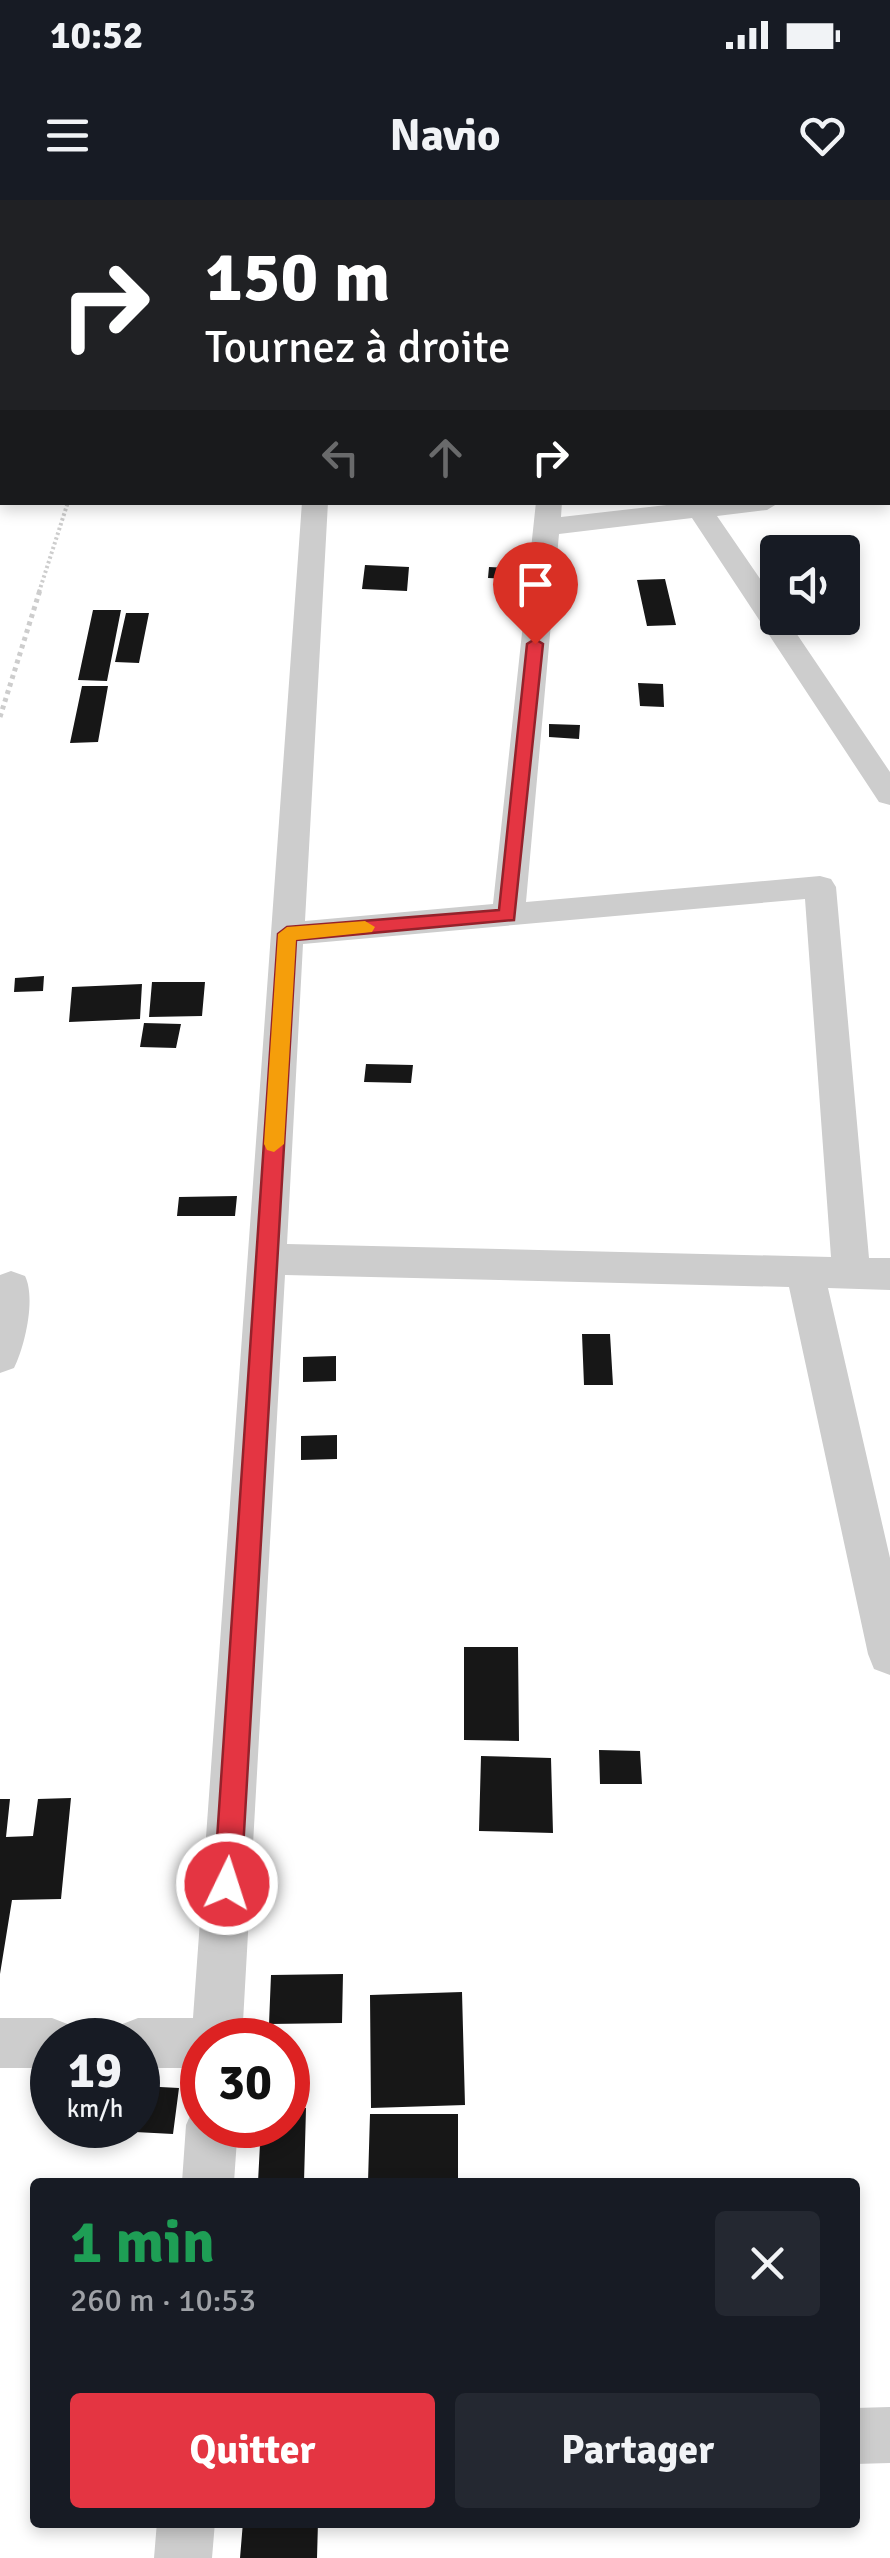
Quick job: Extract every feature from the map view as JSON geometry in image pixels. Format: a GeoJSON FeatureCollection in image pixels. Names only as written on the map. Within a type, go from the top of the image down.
{"type":"FeatureCollection","features":[{"type":"Feature","properties":{"kind":"street"},"geometry":{"type":"LineString","coordinates":[[219,2018],[315,505]]}},
{"type":"Feature","properties":{"kind":"street"},"geometry":{"type":"LineString","coordinates":[[508,915],[548,515],[742,505]]}},
{"type":"Feature","properties":{"kind":"street"},"geometry":{"type":"LineString","coordinates":[[700,510],[890,795]]}},
{"type":"Feature","properties":{"kind":"street"},"geometry":{"type":"LineString","coordinates":[[287,934],[820,887],[851,1273]]}},
{"type":"Feature","properties":{"kind":"street"},"geometry":{"type":"LineString","coordinates":[[267,1259],[890,1274]]}},
{"type":"Feature","properties":{"kind":"street"},"geometry":{"type":"LineString","coordinates":[[805,1272],[890,1654]]}},
{"type":"Feature","properties":{"kind":"street"},"geometry":{"type":"LineString","coordinates":[[0,1356],[11,1287]]}},
{"type":"Feature","properties":{"kind":"street"},"geometry":{"type":"LineString","coordinates":[[0,2043],[30,2043]]}},
{"type":"Feature","properties":{"kind":"street"},"geometry":{"type":"LineString","coordinates":[[208,2178],[210,2148]]}},
{"type":"Feature","properties":{"kind":"street"},"geometry":{"type":"LineString","coordinates":[[860,2436],[890,2435]]}},
{"type":"Feature","properties":{"kind":"street"},"geometry":{"type":"LineString","coordinates":[[184,2558],[186,2528]]}},
{"type":"Feature","properties":{"kind":"path"},"geometry":{"type":"LineString","coordinates":[[0,717],[67,505]]}},
{"type":"Feature","properties":{"kind":"building"},"geometry":{"type":"Polygon","coordinates":[[[365,565],[409,567],[407,591],[362,589],[365,565]]]}},
{"type":"Feature","properties":{"kind":"building"},"geometry":{"type":"Polygon","coordinates":[[[489,567],[510,568],[510,579],[488,578],[489,567]]]}},
{"type":"Feature","properties":{"kind":"building"},"geometry":{"type":"Polygon","coordinates":[[[665,579],[676,625],[647,626],[637,580],[665,579]]]}},
{"type":"Feature","properties":{"kind":"building"},"geometry":{"type":"Polygon","coordinates":[[[93,610],[121,610],[107,681],[78,680],[93,610]]]}},
{"type":"Feature","properties":{"kind":"building"},"geometry":{"type":"Polygon","coordinates":[[[126,613],[149,613],[139,663],[115,662],[126,613]]]}},
{"type":"Feature","properties":{"kind":"building"},"geometry":{"type":"Polygon","coordinates":[[[638,683],[663,684],[664,707],[640,706],[638,683]]]}},
{"type":"Feature","properties":{"kind":"building"},"geometry":{"type":"Polygon","coordinates":[[[82,686],[108,686],[98,742],[70,743],[82,686]]]}},
{"type":"Feature","properties":{"kind":"building"},"geometry":{"type":"Polygon","coordinates":[[[549,724],[580,725],[579,739],[549,737],[549,724]]]}},
{"type":"Feature","properties":{"kind":"building"},"geometry":{"type":"Polygon","coordinates":[[[44,976],[43,991],[14,992],[15,978],[44,976]]]}},
{"type":"Feature","properties":{"kind":"building"},"geometry":{"type":"Polygon","coordinates":[[[152,982],[205,982],[202,1016],[149,1017],[152,982]]]}},
{"type":"Feature","properties":{"kind":"building"},"geometry":{"type":"Polygon","coordinates":[[[142,984],[140,1019],[69,1022],[72,987],[142,984]]]}},
{"type":"Feature","properties":{"kind":"building"},"geometry":{"type":"Polygon","coordinates":[[[144,1023],[181,1024],[176,1048],[140,1047],[144,1023]]]}},
{"type":"Feature","properties":{"kind":"building"},"geometry":{"type":"Polygon","coordinates":[[[366,1064],[413,1065],[411,1083],[364,1082],[366,1064]]]}},
{"type":"Feature","properties":{"kind":"building"},"geometry":{"type":"Polygon","coordinates":[[[237,1196],[235,1216],[177,1216],[179,1197],[237,1196]]]}},
{"type":"Feature","properties":{"kind":"building"},"geometry":{"type":"Polygon","coordinates":[[[582,1334],[610,1334],[613,1385],[584,1385],[582,1334]]]}},
{"type":"Feature","properties":{"kind":"building"},"geometry":{"type":"Polygon","coordinates":[[[336,1356],[336,1381],[303,1382],[303,1357],[336,1356]]]}},
{"type":"Feature","properties":{"kind":"building"},"geometry":{"type":"Polygon","coordinates":[[[337,1435],[337,1459],[301,1460],[301,1436],[337,1435]]]}},
{"type":"Feature","properties":{"kind":"building"},"geometry":{"type":"Polygon","coordinates":[[[464,1647],[518,1647],[519,1741],[464,1740],[464,1647]]]}},
{"type":"Feature","properties":{"kind":"building"},"geometry":{"type":"Polygon","coordinates":[[[599,1750],[640,1751],[642,1784],[600,1784],[599,1750]]]}},
{"type":"Feature","properties":{"kind":"building"},"geometry":{"type":"Polygon","coordinates":[[[481,1756],[551,1758],[553,1833],[479,1831],[481,1756]]]}},
{"type":"Feature","properties":{"kind":"building"},"geometry":{"type":"Polygon","coordinates":[[[71,1798],[61,1899],[12,1900],[0,1974],[0,1799],[10,1799],[6,1837],[33,1836],[38,1799],[71,1798]]]}},
{"type":"Feature","properties":{"kind":"building"},"geometry":{"type":"Polygon","coordinates":[[[343,1974],[342,2023],[269,2018],[271,1975],[343,1974]]]}},
{"type":"Feature","properties":{"kind":"building"},"geometry":{"type":"Polygon","coordinates":[[[462,1992],[465,2105],[371,2108],[370,1995],[462,1992]]]}},
{"type":"Feature","properties":{"kind":"building"},"geometry":{"type":"Polygon","coordinates":[[[160,2087],[179,2088],[173,2134],[160,2133],[160,2087]]]}},
{"type":"Feature","properties":{"kind":"building"},"geometry":{"type":"Polygon","coordinates":[[[370,2114],[458,2114],[458,2178],[368,2178],[370,2114]]]}},
{"type":"Feature","properties":{"kind":"building"},"geometry":{"type":"Polygon","coordinates":[[[260,2148],[305,2148],[304,2178],[258,2178],[260,2148]]]}},
{"type":"Feature","properties":{"kind":"building"},"geometry":{"type":"Polygon","coordinates":[[[242,2528],[318,2528],[317,2558],[240,2558],[242,2528]]]}},
{"type":"Feature","properties":{"kind":"slow traffic"},"geometry":{"type":"LineString","coordinates":[[274,1144],[287,934],[365,927]]}},
{"type":"Feature","properties":{"kind":"route"},"geometry":{"type":"LineString","coordinates":[[227,1884],[287,934],[508,915],[535,644]]}}]}
